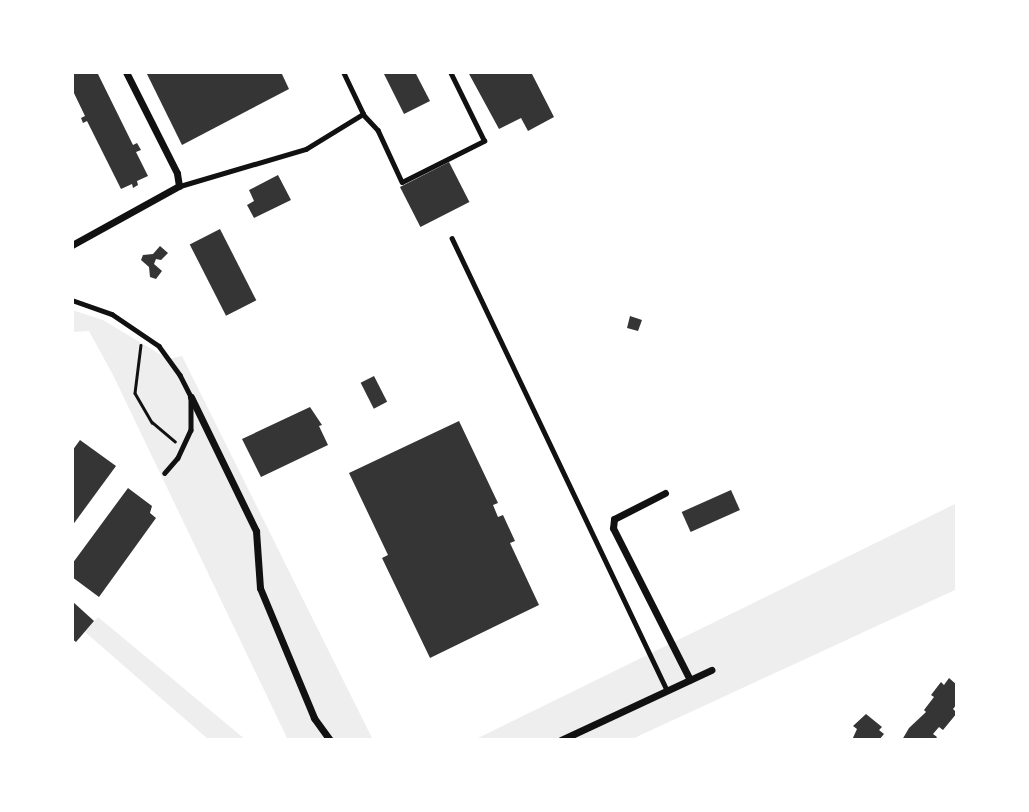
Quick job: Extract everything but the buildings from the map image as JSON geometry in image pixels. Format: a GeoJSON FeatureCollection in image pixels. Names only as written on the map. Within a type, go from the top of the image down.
{"type":"FeatureCollection","features":[{"type":"Feature","properties":{"kind":"street"},"geometry":{"type":"LineString","coordinates":[[72,245],[179,186],[177,173],[126,72]]}},
{"type":"Feature","properties":{"kind":"street"},"geometry":{"type":"LineString","coordinates":[[191,397],[256,531],[260,588],[314,718],[330,740]]}},
{"type":"Feature","properties":{"kind":"street"},"geometry":{"type":"LineString","coordinates":[[665,493],[614,519],[613,528],[690,680]]}},
{"type":"Feature","properties":{"kind":"street"},"geometry":{"type":"LineString","coordinates":[[561,740],[711,670]]}},
{"type":"Feature","properties":{"kind":"lane"},"geometry":{"type":"LineString","coordinates":[[343,72],[363,114],[378,130],[402,182],[484,141],[450,72]]}},
{"type":"Feature","properties":{"kind":"lane"},"geometry":{"type":"LineString","coordinates":[[179,186],[306,149],[363,114]]}},
{"type":"Feature","properties":{"kind":"lane"},"geometry":{"type":"LineString","coordinates":[[452,238],[667,691]]}},
{"type":"Feature","properties":{"kind":"lane"},"geometry":{"type":"LineString","coordinates":[[72,300],[112,314],[159,346],[191,397],[191,430],[184,448],[165,473]]}},
{"type":"Feature","properties":{"kind":"path"},"geometry":{"type":"LineString","coordinates":[[143,335],[135,393],[152,422],[184,448]]}},
{"type":"Feature","properties":{"kind":"shaded area"},"geometry":{"type":"Polygon","coordinates":[[[72,310],[103,320],[168,359],[182,356],[373,740],[288,740],[113,375],[89,331],[72,332],[72,310]]]}},
{"type":"Feature","properties":{"kind":"shaded area"},"geometry":{"type":"Polygon","coordinates":[[[957,503],[957,589],[630,740],[474,740],[957,503]]]}},
{"type":"Feature","properties":{"kind":"shaded area"},"geometry":{"type":"Polygon","coordinates":[[[98,617],[246,740],[209,740],[85,632],[98,617]]]}}]}
